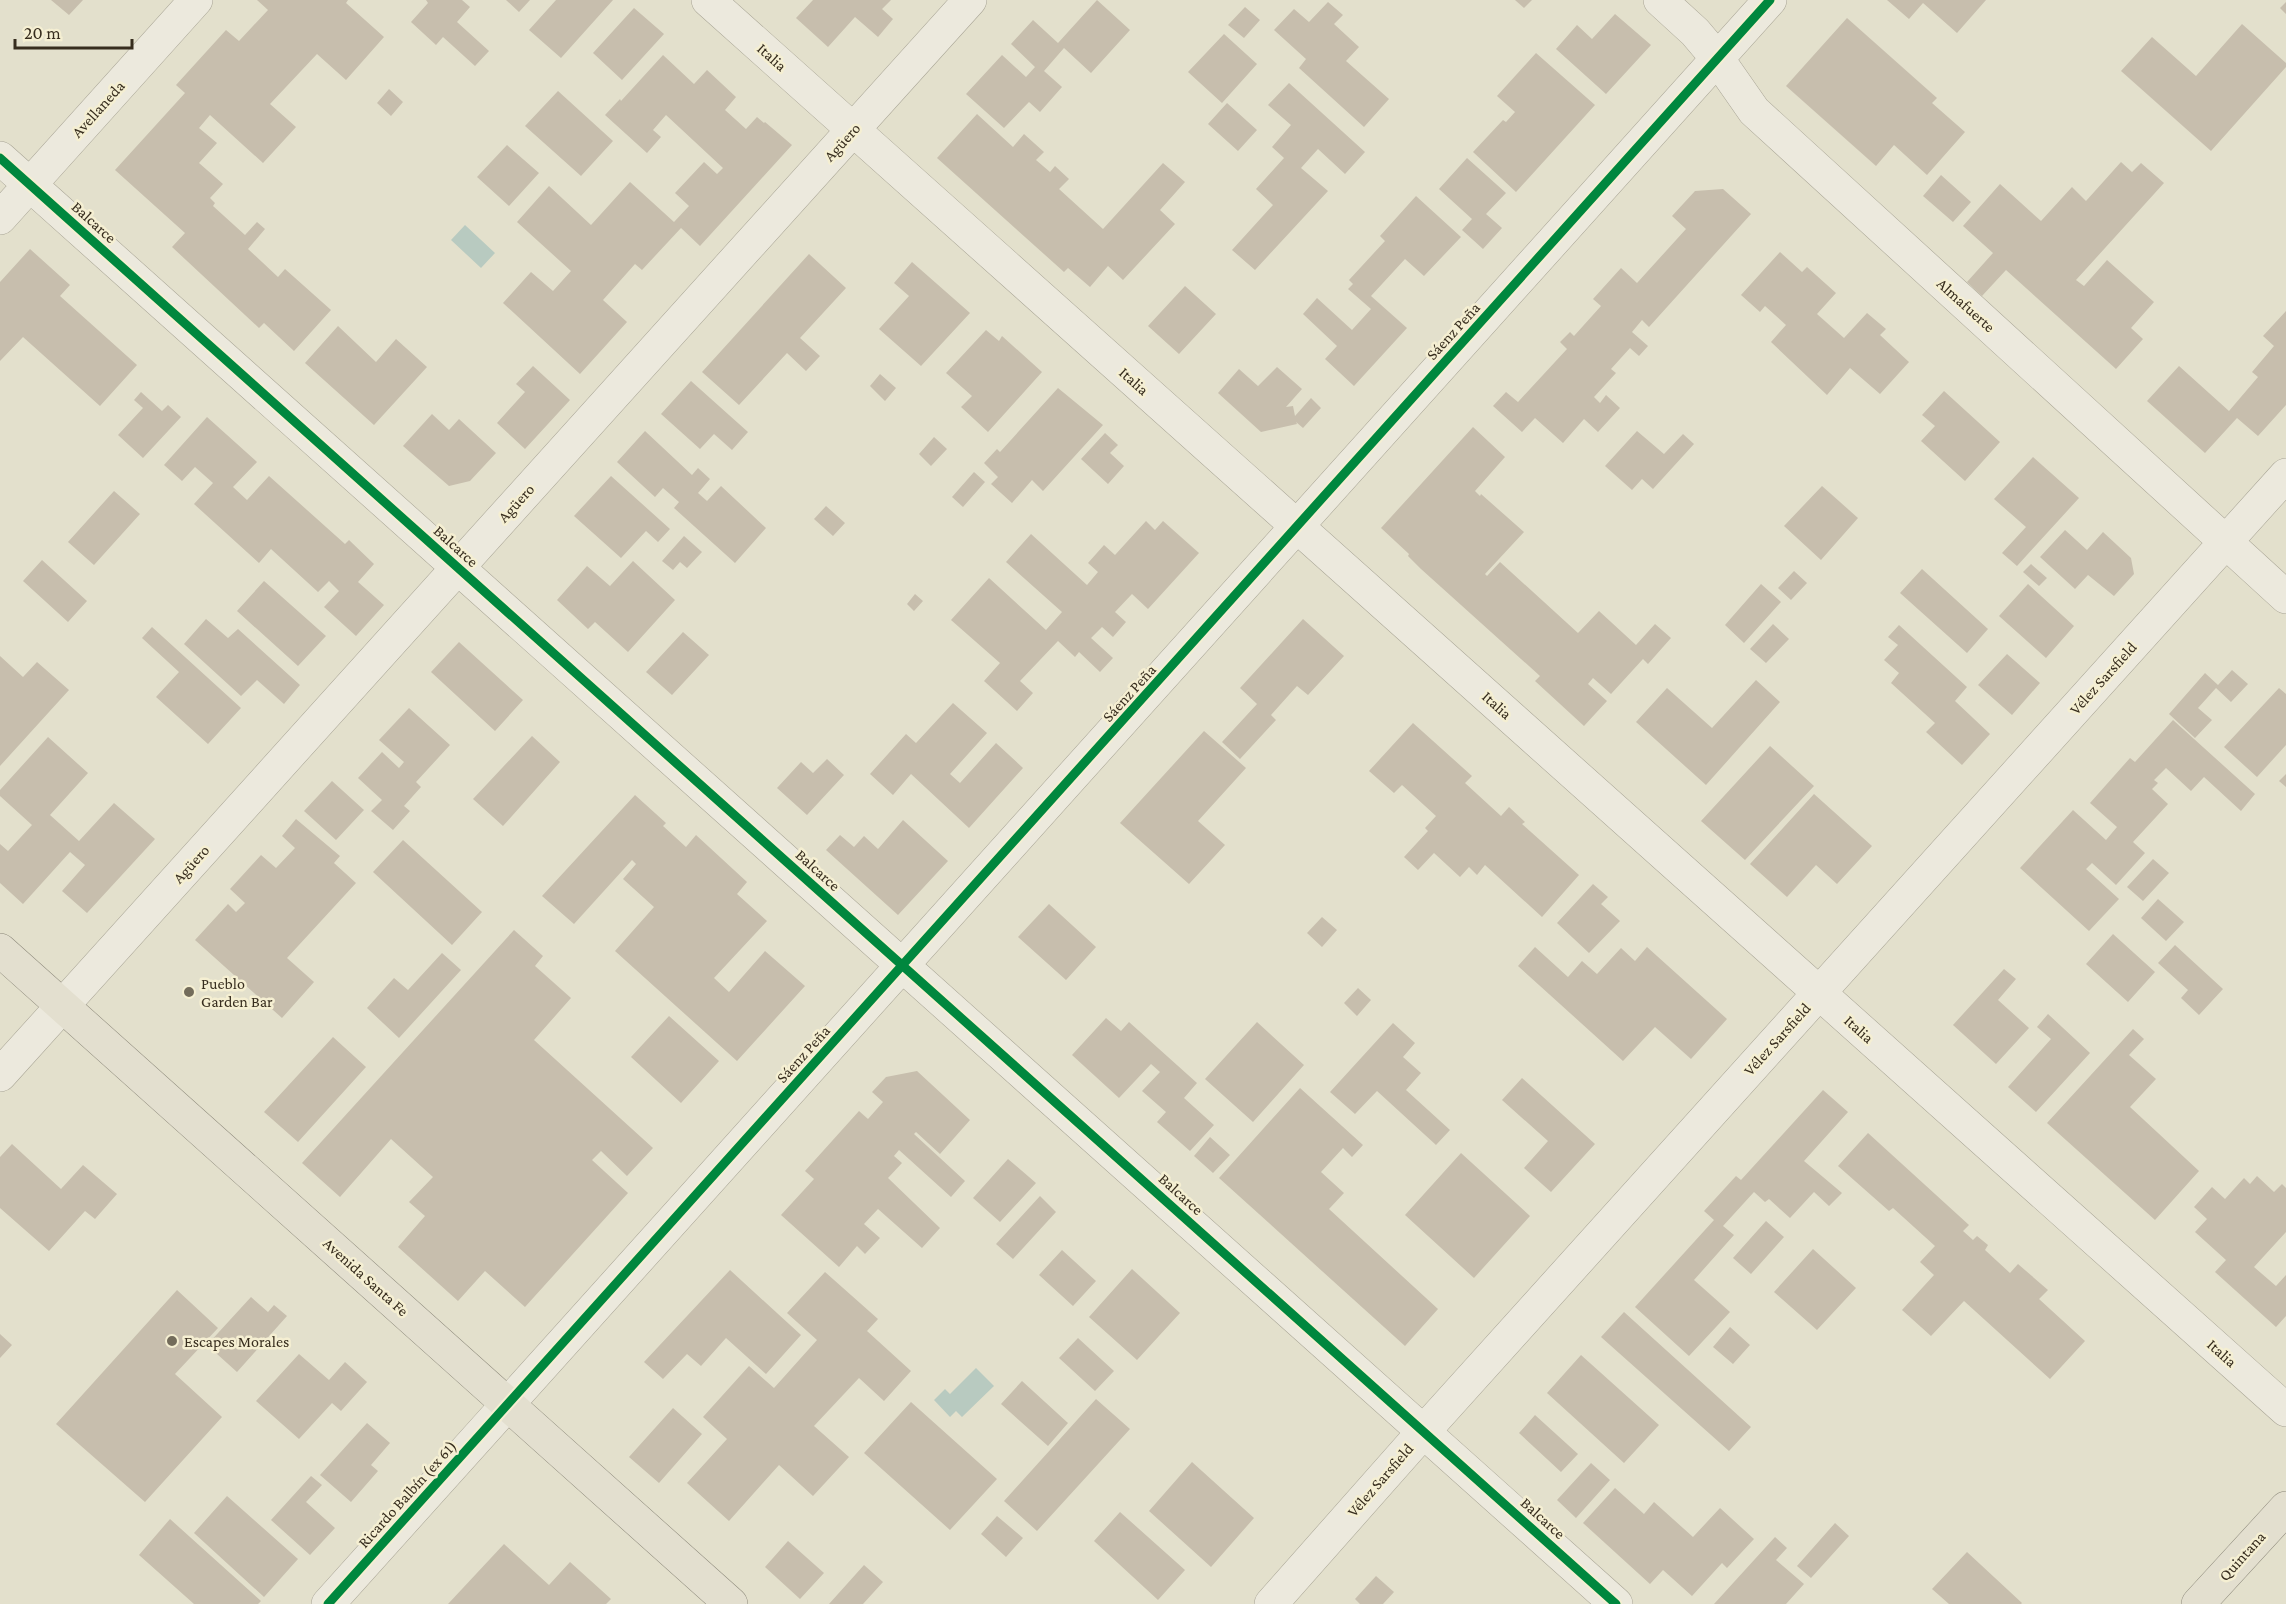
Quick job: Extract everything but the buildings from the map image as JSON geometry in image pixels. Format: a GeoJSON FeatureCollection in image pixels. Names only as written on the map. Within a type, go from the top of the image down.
{"type":"FeatureCollection","features":[{"type":"Feature","properties":{"kind":"main road","name":"Avenida Santa Fe"},"geometry":{"type":"LineString","coordinates":[[0,950],[731,1604]]}},
{"type":"Feature","properties":{"kind":"main road","name":"Quintana"},"geometry":{"type":"LineString","coordinates":[[2198,1604],[2286,1508]]}},
{"type":"Feature","properties":{"kind":"street","name":"Avellaneda"},"geometry":{"type":"LineString","coordinates":[[0,218],[196,0]]}},
{"type":"Feature","properties":{"kind":"street","name":"Italia"},"geometry":{"type":"LineString","coordinates":[[708,0],[2286,1410]]}},
{"type":"Feature","properties":{"kind":"street","name":"Agüero"},"geometry":{"type":"LineString","coordinates":[[0,1075],[970,0]]}},
{"type":"Feature","properties":{"kind":"street","name":"Almafuerte"},"geometry":{"type":"LineString","coordinates":[[1660,0],[1695,32],[1718,58],[1754,111],[2286,597]]}},
{"type":"Feature","properties":{"kind":"street","name":"Sáenz Peña"},"geometry":{"type":"LineString","coordinates":[[508,1404],[1298,528],[1770,0]]}},
{"type":"Feature","properties":{"kind":"street","name":"Balcarce"},"geometry":{"type":"LineString","coordinates":[[0,159],[1616,1604]]}},
{"type":"Feature","properties":{"kind":"street","name":"Vélez Sarsfield"},"geometry":{"type":"LineString","coordinates":[[1271,1604],[1424,1431],[2286,475]]}},
{"type":"Feature","properties":{"kind":"street","name":"Ricardo Balbín (ex 61)"},"geometry":{"type":"LineString","coordinates":[[328,1604],[508,1404]]}},
{"type":"Feature","properties":{"kind":"shaded area"},"geometry":{"type":"Polygon","coordinates":[[[465,225],[495,253],[481,268],[451,240],[465,225]]]}},
{"type":"Feature","properties":{"kind":"shaded area"},"geometry":{"type":"Polygon","coordinates":[[[976,1368],[994,1386],[962,1417],[956,1411],[950,1417],[934,1400],[945,1389],[950,1394],[976,1368]]]}},
{"type":"Feature","properties":{"kind":"cycle path"},"geometry":{"type":"LineString","coordinates":[[328,1604],[1770,0]]}},
{"type":"Feature","properties":{"kind":"cycle path"},"geometry":{"type":"LineString","coordinates":[[0,158],[1616,1604]]}},
{"type":"Feature","properties":{"kind":"place","name":"Pueblo Garden Bar"},"geometry":{"type":"Point","coordinates":[189,992]}},
{"type":"Feature","properties":{"kind":"place","name":"Escapes Morales"},"geometry":{"type":"Point","coordinates":[172,1341]}}]}
